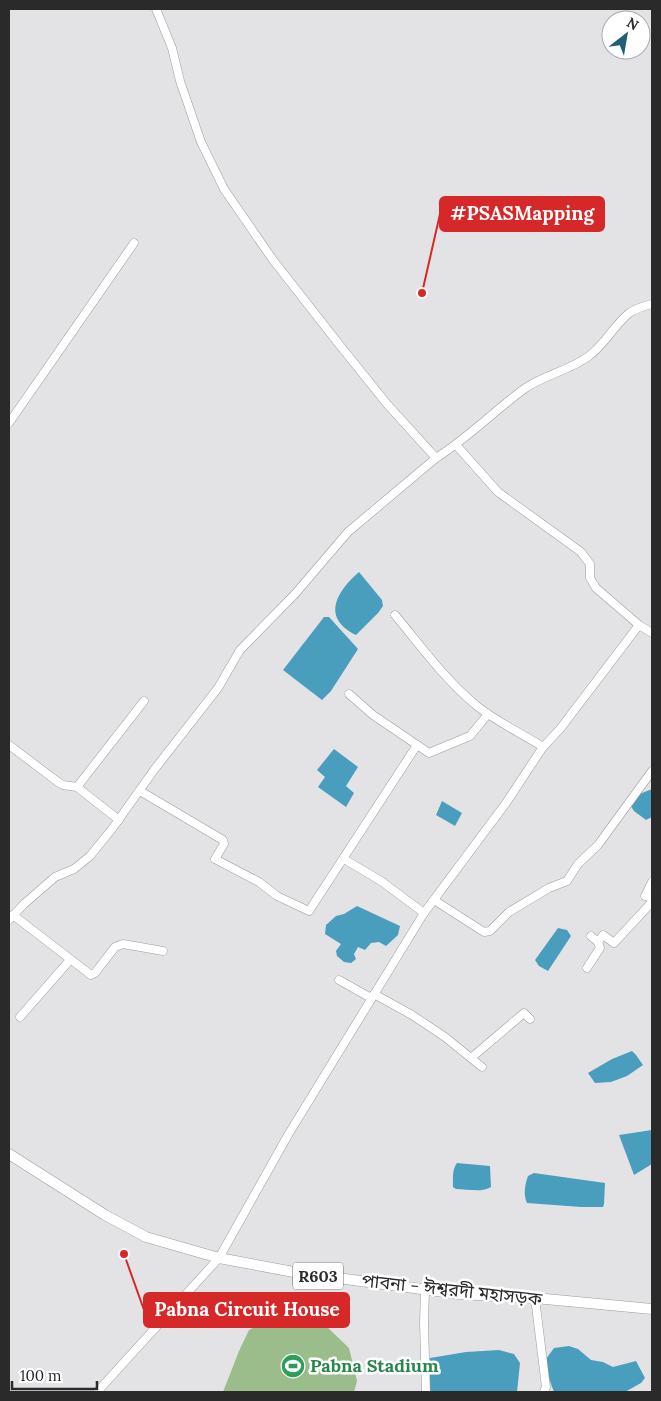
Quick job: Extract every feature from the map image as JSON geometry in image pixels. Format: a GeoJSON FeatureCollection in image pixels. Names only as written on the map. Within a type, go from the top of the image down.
{"type":"FeatureCollection","features":[{"type":"Feature","properties":{"kind":"main road","name":"পাবনা - ঈশ্বরদী মহাসড়ক"},"geometry":{"type":"LineString","coordinates":[[9,1154],[105,1215],[146,1236],[219,1258],[299,1273],[460,1294],[535,1298],[652,1309]]}},
{"type":"Feature","properties":{"kind":"street"},"geometry":{"type":"LineString","coordinates":[[156,9],[172,48],[180,81],[201,142],[224,189],[273,260],[338,343],[387,404],[436,458]]}},
{"type":"Feature","properties":{"kind":"street"},"geometry":{"type":"LineString","coordinates":[[9,423],[134,243]]}},
{"type":"Feature","properties":{"kind":"street"},"geometry":{"type":"LineString","coordinates":[[163,951],[123,944],[115,947],[95,973],[91,975],[11,917],[54,877],[74,869],[90,856],[218,688],[240,650],[295,594],[348,532],[436,458],[456,445],[525,388],[566,370],[588,357],[611,335],[629,313],[652,304]]}},
{"type":"Feature","properties":{"kind":"street"},"geometry":{"type":"LineString","coordinates":[[456,445],[498,492],[581,552],[590,564],[590,578],[596,588],[652,633]]}},
{"type":"Feature","properties":{"kind":"street"},"geometry":{"type":"LineString","coordinates":[[395,614],[452,682],[488,714],[543,747]]}},
{"type":"Feature","properties":{"kind":"street"},"geometry":{"type":"LineString","coordinates":[[97,1392],[219,1258],[288,1135],[424,913],[506,803],[543,747],[560,729],[640,624]]}},
{"type":"Feature","properties":{"kind":"street"},"geometry":{"type":"LineString","coordinates":[[349,694],[373,715],[429,753],[470,736],[488,714]]}},
{"type":"Feature","properties":{"kind":"street"},"geometry":{"type":"LineString","coordinates":[[77,787],[144,700]]}},
{"type":"Feature","properties":{"kind":"street"},"geometry":{"type":"LineString","coordinates":[[9,745],[58,782],[63,785],[77,787],[119,820]]}},
{"type":"Feature","properties":{"kind":"street"},"geometry":{"type":"LineString","coordinates":[[140,791],[223,840],[224,844],[215,859],[259,882],[277,896],[307,911],[311,909],[417,745]]}},
{"type":"Feature","properties":{"kind":"street"},"geometry":{"type":"LineString","coordinates":[[434,900],[484,932],[490,931],[509,912],[549,888],[567,881],[578,864],[598,844],[652,771]]}},
{"type":"Feature","properties":{"kind":"street"},"geometry":{"type":"LineString","coordinates":[[344,859],[381,881],[424,913]]}},
{"type":"Feature","properties":{"kind":"street"},"geometry":{"type":"LineString","coordinates":[[652,882],[645,896],[652,898]]}},
{"type":"Feature","properties":{"kind":"street"},"geometry":{"type":"LineString","coordinates":[[598,942],[603,934],[614,943],[652,902]]}},
{"type":"Feature","properties":{"kind":"street"},"geometry":{"type":"LineString","coordinates":[[587,968],[600,948],[598,942],[591,936]]}},
{"type":"Feature","properties":{"kind":"street"},"geometry":{"type":"LineString","coordinates":[[20,1018],[70,960]]}},
{"type":"Feature","properties":{"kind":"street"},"geometry":{"type":"LineString","coordinates":[[339,980],[429,1026],[482,1067]]}},
{"type":"Feature","properties":{"kind":"street"},"geometry":{"type":"LineString","coordinates":[[471,1058],[524,1013],[530,1019]]}},
{"type":"Feature","properties":{"kind":"street"},"geometry":{"type":"LineString","coordinates":[[425,1289],[426,1392]]}},
{"type":"Feature","properties":{"kind":"street"},"geometry":{"type":"LineString","coordinates":[[535,1298],[547,1390]]}},
{"type":"Feature","properties":{"kind":"green space","name":"Pabna Stadium"},"geometry":{"type":"Polygon","coordinates":[[[301,1316],[324,1324],[349,1348],[357,1381],[354,1392],[223,1392],[249,1330],[272,1317],[301,1316]]]}},
{"type":"Feature","properties":{"kind":"water"},"geometry":{"type":"Polygon","coordinates":[[[359,572],[382,600],[383,606],[356,635],[338,621],[336,605],[344,588],[359,572]]]}},
{"type":"Feature","properties":{"kind":"water"},"geometry":{"type":"Polygon","coordinates":[[[324,617],[329,617],[358,649],[331,691],[322,700],[283,670],[324,617]]]}},
{"type":"Feature","properties":{"kind":"water"},"geometry":{"type":"Polygon","coordinates":[[[334,749],[358,767],[346,786],[354,793],[346,807],[318,787],[325,777],[317,770],[334,749]]]}},
{"type":"Feature","properties":{"kind":"water"},"geometry":{"type":"Polygon","coordinates":[[[652,789],[652,817],[646,820],[634,811],[630,805],[637,795],[652,789]]]}},
{"type":"Feature","properties":{"kind":"water"},"geometry":{"type":"Polygon","coordinates":[[[442,801],[462,813],[455,826],[436,815],[442,801]]]}},
{"type":"Feature","properties":{"kind":"water"},"geometry":{"type":"Polygon","coordinates":[[[357,906],[400,926],[398,935],[386,946],[379,942],[371,943],[365,950],[358,947],[354,954],[356,959],[351,963],[344,962],[337,956],[336,951],[341,944],[325,934],[326,925],[336,916],[344,914],[357,906]]]}},
{"type":"Feature","properties":{"kind":"water"},"geometry":{"type":"Polygon","coordinates":[[[558,928],[567,930],[571,936],[548,971],[539,966],[535,960],[558,928]]]}},
{"type":"Feature","properties":{"kind":"water"},"geometry":{"type":"Polygon","coordinates":[[[632,1051],[643,1065],[627,1076],[611,1082],[595,1083],[588,1073],[612,1059],[632,1051]]]}},
{"type":"Feature","properties":{"kind":"water"},"geometry":{"type":"Polygon","coordinates":[[[652,1130],[652,1164],[634,1175],[619,1135],[652,1130]]]}},
{"type":"Feature","properties":{"kind":"water"},"geometry":{"type":"Polygon","coordinates":[[[457,1163],[490,1166],[491,1187],[479,1190],[456,1189],[453,1187],[455,1165],[457,1163]]]}},
{"type":"Feature","properties":{"kind":"water"},"geometry":{"type":"Polygon","coordinates":[[[534,1173],[605,1183],[603,1207],[527,1203],[525,1193],[526,1182],[528,1176],[534,1173]]]}},
{"type":"Feature","properties":{"kind":"water"},"geometry":{"type":"Polygon","coordinates":[[[569,1346],[578,1349],[591,1360],[603,1362],[613,1367],[636,1361],[645,1378],[641,1383],[625,1392],[554,1392],[548,1376],[546,1359],[554,1348],[569,1346]]]}},
{"type":"Feature","properties":{"kind":"water"},"geometry":{"type":"Polygon","coordinates":[[[499,1350],[514,1354],[520,1363],[517,1392],[429,1392],[430,1358],[466,1352],[499,1350]]]}},
{"type":"Feature","properties":{"kind":"place","name":"#PSASMapping"},"geometry":{"type":"Point","coordinates":[422,293]}},
{"type":"Feature","properties":{"kind":"place","name":"Pabna Circuit House"},"geometry":{"type":"Point","coordinates":[124,1254]}},
{"type":"Feature","properties":{"kind":"place","name":"Pabna Stadium"},"geometry":{"type":"Point","coordinates":[293,1366]}}]}
